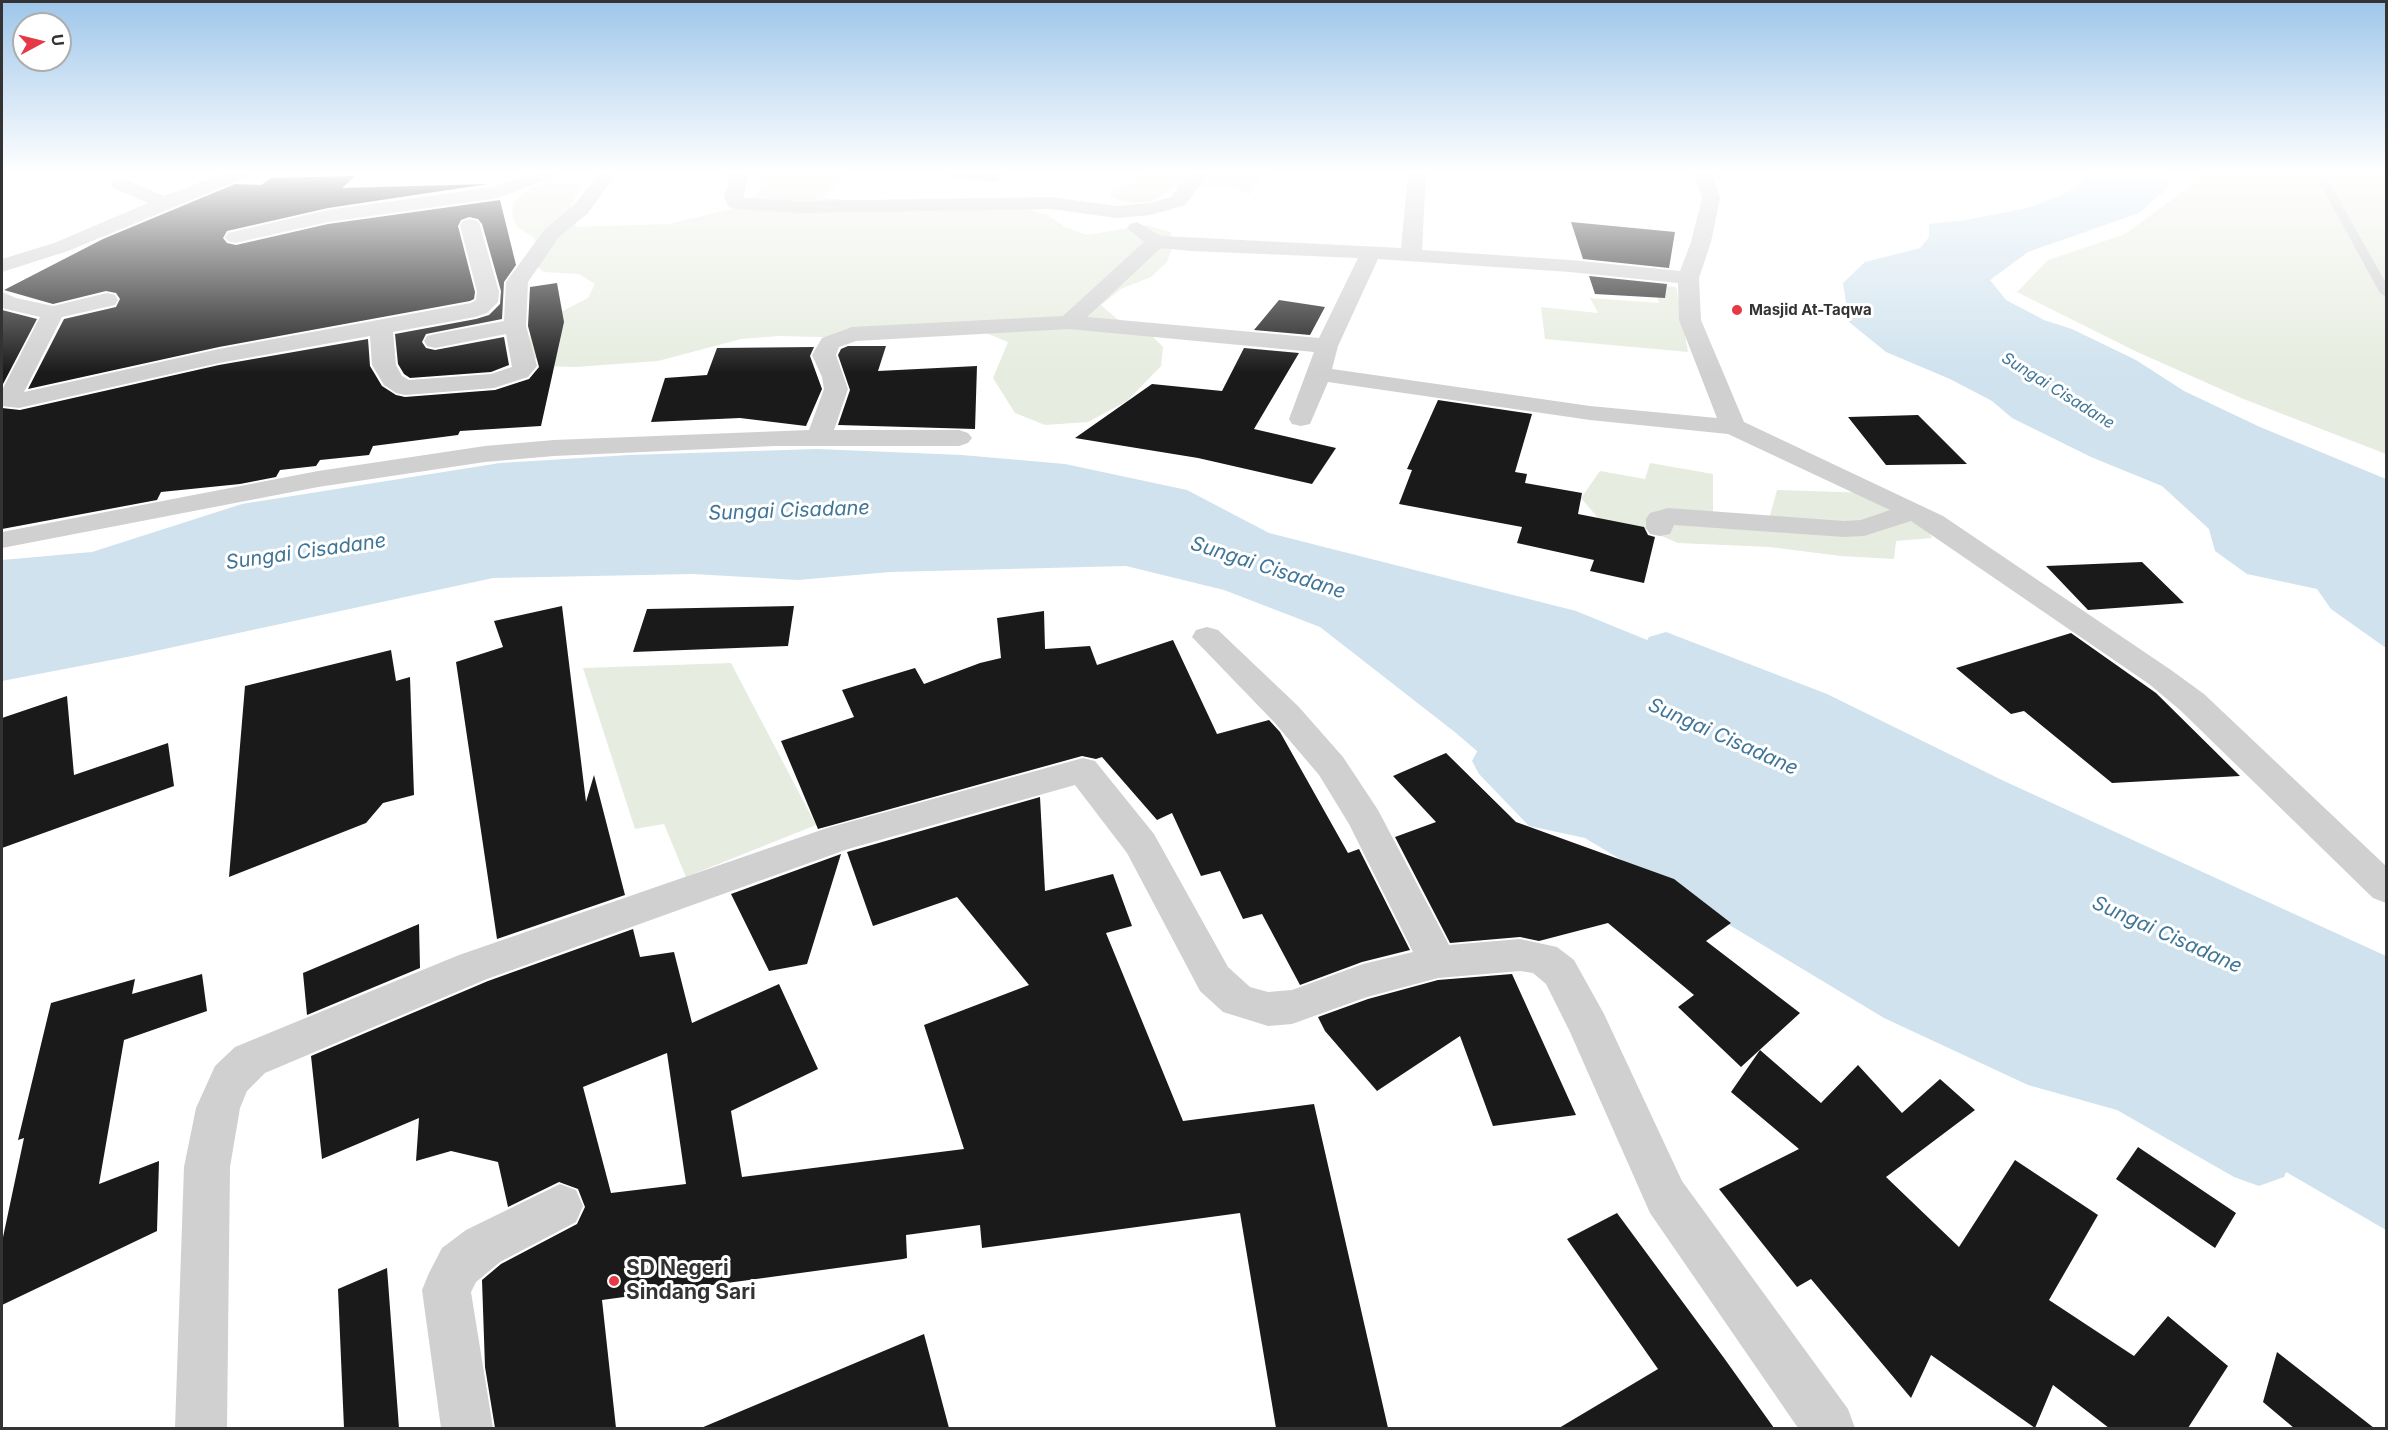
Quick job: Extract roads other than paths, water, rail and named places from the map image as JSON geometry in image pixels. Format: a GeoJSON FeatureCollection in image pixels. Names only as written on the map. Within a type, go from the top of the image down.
{"type":"FeatureCollection","features":[{"type":"Feature","properties":{"kind":"street"},"geometry":{"type":"LineString","coordinates":[[2,266],[78,240]]}},
{"type":"Feature","properties":{"kind":"street"},"geometry":{"type":"LineString","coordinates":[[474,240],[488,292],[487,302],[395,343],[384,365],[392,380],[405,388],[494,381],[520,372],[525,366],[515,326],[517,282],[547,240]]}},
{"type":"Feature","properties":{"kind":"street"},"geometry":{"type":"LineString","coordinates":[[1153,240],[1156,242],[1192,245],[1305,248],[1570,266],[1688,278]]}},
{"type":"Feature","properties":{"kind":"street"},"geometry":{"type":"LineString","coordinates":[[1411,256],[1412,240]]}},
{"type":"Feature","properties":{"kind":"street"},"geometry":{"type":"LineString","coordinates":[[1702,240],[1688,278],[1690,320],[1733,426]]}},
{"type":"Feature","properties":{"kind":"street"},"geometry":{"type":"LineString","coordinates":[[1069,322],[1156,242]]}},
{"type":"Feature","properties":{"kind":"street"},"geometry":{"type":"LineString","coordinates":[[1301,419],[1319,374],[1327,346],[1370,254]]}},
{"type":"Feature","properties":{"kind":"street"},"geometry":{"type":"LineString","coordinates":[[2,298],[9,303],[53,313],[107,300]]}},
{"type":"Feature","properties":{"kind":"street"},"geometry":{"type":"LineString","coordinates":[[53,313],[10,401],[19,401],[219,356],[395,343],[515,326]]}},
{"type":"Feature","properties":{"kind":"street"},"geometry":{"type":"LineString","coordinates":[[819,437],[836,389],[834,377],[824,355],[830,343],[840,337],[1069,322],[1327,346]]}},
{"type":"Feature","properties":{"kind":"street"},"geometry":{"type":"LineString","coordinates":[[1319,374],[1590,413],[1733,426],[1908,508],[1933,522],[2141,664],[2192,702],[2386,888]]}},
{"type":"Feature","properties":{"kind":"street"},"geometry":{"type":"LineString","coordinates":[[2,540],[318,479],[485,454],[577,447],[819,437],[959,438]]}},
{"type":"Feature","properties":{"kind":"street"},"geometry":{"type":"LineString","coordinates":[[1659,528],[1660,519],[1668,516],[1844,529],[1864,528],[1901,515],[1908,508]]}},
{"type":"Feature","properties":{"kind":"street"},"geometry":{"type":"LineString","coordinates":[[1207,636],[1286,714],[1331,766],[1365,819],[1438,962]]}},
{"type":"Feature","properties":{"kind":"street"},"geometry":{"type":"LineString","coordinates":[[201,1428],[207,1167],[218,1108],[230,1079],[250,1060],[473,967],[840,838],[1083,770],[1141,844],[1214,978],[1238,1000],[1268,1009],[1292,1007],[1363,981],[1438,962],[1520,955],[1543,958],[1560,972],[1589,1027],[1666,1197],[1829,1428]]}},
{"type":"Feature","properties":{"kind":"street"},"geometry":{"type":"LineString","coordinates":[[467,1428],[446,1290],[459,1265],[483,1246],[560,1206]]}},
{"type":"Feature","properties":{"kind":"lane"},"geometry":{"type":"LineString","coordinates":[[2356,240],[2386,293]]}},
{"type":"Feature","properties":{"kind":"water","name":"Sungai Cisadane"},"geometry":{"type":"Polygon","coordinates":[[[1927,240],[2063,240],[2028,252],[1990,280],[2006,300],[2044,320],[2072,329],[2136,360],[2184,391],[2260,427],[2386,479],[2386,648],[2331,609],[2317,589],[2247,574],[2215,551],[2209,529],[2162,486],[2091,457],[2012,418],[1992,401],[1950,379],[1886,352],[1849,322],[1843,283],[1865,262],[1920,248],[1927,240]]]}},
{"type":"Feature","properties":{"kind":"water","name":"Sungai Cisadane"},"geometry":{"type":"Polygon","coordinates":[[[817,449],[962,455],[1065,464],[1187,490],[1269,533],[1576,611],[1809,706],[1985,795],[2386,984],[2386,1230],[2133,1083],[2051,1065],[1906,999],[1598,819],[1548,812],[1456,733],[1320,627],[1224,590],[1126,566],[890,572],[798,580],[693,574],[493,578],[132,656],[2,681],[2,560],[92,552],[242,504],[500,463],[629,455],[817,449]]]}},
{"type":"Feature","properties":{"kind":"waterway"},"geometry":{"type":"LineString","coordinates":[[1666,648],[1809,706],[1985,795],[2386,984]]}},
{"type":"Feature","properties":{"kind":"waterway"},"geometry":{"type":"LineString","coordinates":[[1498,761],[1548,812],[1598,819],[1906,999],[2051,1065],[2132,1084],[2259,1154]]}},
{"type":"Feature","properties":{"kind":"place","name":"Masjid At-Taqwa"},"geometry":{"type":"Point","coordinates":[1737,310]}},
{"type":"Feature","properties":{"kind":"place","name":"SD Negeri Sindang Sari"},"geometry":{"type":"Point","coordinates":[614,1281]}}]}
